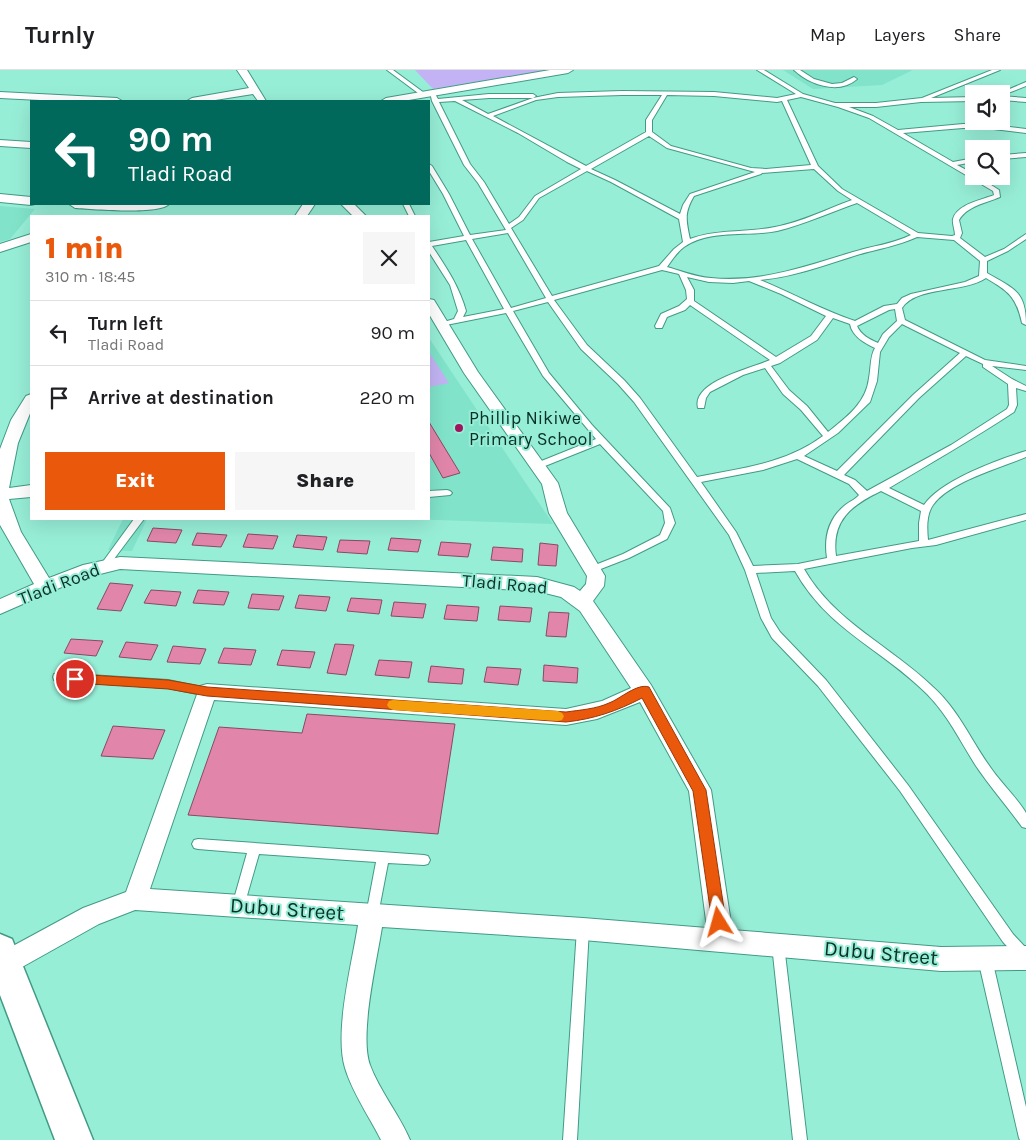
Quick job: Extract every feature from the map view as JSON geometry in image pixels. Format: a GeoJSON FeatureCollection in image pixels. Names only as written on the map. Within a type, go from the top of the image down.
{"type":"FeatureCollection","features":[{"type":"Feature","properties":{"kind":"street"},"geometry":{"type":"LineString","coordinates":[[242,70],[262,100]]}},
{"type":"Feature","properties":{"kind":"street"},"geometry":{"type":"LineString","coordinates":[[397,100],[430,96],[568,70]]}},
{"type":"Feature","properties":{"kind":"street"},"geometry":{"type":"LineString","coordinates":[[198,100],[256,90]]}},
{"type":"Feature","properties":{"kind":"street"},"geometry":{"type":"LineString","coordinates":[[0,94],[100,100]]}},
{"type":"Feature","properties":{"kind":"street"},"geometry":{"type":"LineString","coordinates":[[0,143],[30,145]]}},
{"type":"Feature","properties":{"kind":"street"},"geometry":{"type":"LineString","coordinates":[[0,198],[30,201]]}},
{"type":"Feature","properties":{"kind":"street"},"geometry":{"type":"LineString","coordinates":[[79,215],[92,205],[139,207],[155,205]]}},
{"type":"Feature","properties":{"kind":"street"},"geometry":{"type":"LineString","coordinates":[[348,205],[359,215]]}},
{"type":"Feature","properties":{"kind":"street"},"geometry":{"type":"LineString","coordinates":[[0,248],[30,239]]}},
{"type":"Feature","properties":{"kind":"street"},"geometry":{"type":"LineString","coordinates":[[430,304],[449,322],[471,373],[551,486],[558,513],[596,576],[594,586],[582,601]]}},
{"type":"Feature","properties":{"kind":"street"},"geometry":{"type":"LineString","coordinates":[[30,401],[15,430],[2,464],[0,493],[5,517],[17,542],[46,588]]}},
{"type":"Feature","properties":{"kind":"street"},"geometry":{"type":"LineString","coordinates":[[0,493],[30,490]]}},
{"type":"Feature","properties":{"kind":"street","name":"Tladi Road"},"geometry":{"type":"LineString","coordinates":[[0,607],[75,575],[104,565],[133,563],[537,584],[566,592],[587,606],[644,691],[700,790],[721,940]]}},
{"type":"Feature","properties":{"kind":"street"},"geometry":{"type":"LineString","coordinates":[[135,899],[207,692],[566,717],[585,715],[612,708],[644,691]]}},
{"type":"Feature","properties":{"kind":"street","name":"Dubu Street"},"geometry":{"type":"LineString","coordinates":[[3,956],[91,916],[135,899],[583,929],[941,959],[1026,958]]}},
{"type":"Feature","properties":{"kind":"street"},"geometry":{"type":"LineString","coordinates":[[372,915],[354,1028],[354,1051],[358,1069],[396,1140]]}},
{"type":"Feature","properties":{"kind":"street"},"geometry":{"type":"LineString","coordinates":[[3,956],[74,1140]]}},
{"type":"Feature","properties":{"kind":"lane"},"geometry":{"type":"LineString","coordinates":[[390,70],[430,96],[457,100],[490,96],[665,93],[727,94],[758,100],[784,99],[801,95]]}},
{"type":"Feature","properties":{"kind":"lane"},"geometry":{"type":"LineString","coordinates":[[760,70],[801,95],[839,105],[871,117],[996,190],[999,195],[996,198],[960,213],[956,220],[959,233],[955,237]]}},
{"type":"Feature","properties":{"kind":"lane"},"geometry":{"type":"LineString","coordinates":[[798,70],[807,77],[833,85],[843,85],[854,79]]}},
{"type":"Feature","properties":{"kind":"lane"},"geometry":{"type":"LineString","coordinates":[[921,100],[946,88],[997,70]]}},
{"type":"Feature","properties":{"kind":"lane"},"geometry":{"type":"LineString","coordinates":[[1010,90],[1026,84]]}},
{"type":"Feature","properties":{"kind":"lane"},"geometry":{"type":"LineString","coordinates":[[649,133],[649,120],[665,93]]}},
{"type":"Feature","properties":{"kind":"lane"},"geometry":{"type":"LineString","coordinates":[[430,96],[468,165],[481,182],[550,299],[584,347],[637,400],[733,534],[750,570],[766,618],[776,636],[816,676],[876,751],[904,788],[1008,938],[1026,958]]}},
{"type":"Feature","properties":{"kind":"lane"},"geometry":{"type":"LineString","coordinates":[[490,116],[544,96]]}},
{"type":"Feature","properties":{"kind":"lane"},"geometry":{"type":"LineString","coordinates":[[784,99],[814,167],[835,186],[856,201],[916,235],[955,237],[984,260]]}},
{"type":"Feature","properties":{"kind":"lane"},"geometry":{"type":"LineString","coordinates":[[839,105],[876,105],[921,100],[965,99]]}},
{"type":"Feature","properties":{"kind":"lane"},"geometry":{"type":"LineString","coordinates":[[1010,99],[1026,100]]}},
{"type":"Feature","properties":{"kind":"lane"},"geometry":{"type":"LineString","coordinates":[[457,100],[490,116],[545,148],[670,210],[682,218]]}},
{"type":"Feature","properties":{"kind":"lane"},"geometry":{"type":"LineString","coordinates":[[896,132],[963,126],[985,126],[1026,131]]}},
{"type":"Feature","properties":{"kind":"lane"},"geometry":{"type":"LineString","coordinates":[[649,133],[669,147],[751,170],[766,171],[814,167]]}},
{"type":"Feature","properties":{"kind":"lane"},"geometry":{"type":"LineString","coordinates":[[430,245],[467,239],[509,229],[520,220],[530,203],[537,197],[649,133]]}},
{"type":"Feature","properties":{"kind":"lane"},"geometry":{"type":"LineString","coordinates":[[1010,156],[1026,155]]}},
{"type":"Feature","properties":{"kind":"lane"},"geometry":{"type":"LineString","coordinates":[[952,164],[965,162]]}},
{"type":"Feature","properties":{"kind":"lane"},"geometry":{"type":"LineString","coordinates":[[430,168],[446,194],[467,239],[546,374],[601,440],[664,506],[670,523],[667,533],[660,539],[593,569]]}},
{"type":"Feature","properties":{"kind":"lane"},"geometry":{"type":"LineString","coordinates":[[687,243],[682,218],[686,205],[693,194],[760,173]]}},
{"type":"Feature","properties":{"kind":"lane"},"geometry":{"type":"LineString","coordinates":[[662,268],[678,249],[687,243],[707,236],[777,229],[856,201]]}},
{"type":"Feature","properties":{"kind":"lane"},"geometry":{"type":"LineString","coordinates":[[449,322],[510,310],[662,268],[709,280],[751,280],[790,274],[857,253],[904,241],[916,235]]}},
{"type":"Feature","properties":{"kind":"lane"},"geometry":{"type":"LineString","coordinates":[[984,260],[1006,250],[1026,236]]}},
{"type":"Feature","properties":{"kind":"lane"},"geometry":{"type":"LineString","coordinates":[[430,247],[457,290],[462,311],[449,322]]}},
{"type":"Feature","properties":{"kind":"lane"},"geometry":{"type":"LineString","coordinates":[[751,280],[784,292],[830,315],[854,323],[887,308],[898,306],[906,299],[926,291],[975,282],[981,279],[984,274],[984,260]]}},
{"type":"Feature","properties":{"kind":"lane"},"geometry":{"type":"LineString","coordinates":[[682,274],[691,294],[690,302]]}},
{"type":"Feature","properties":{"kind":"lane"},"geometry":{"type":"LineString","coordinates":[[984,274],[1014,293],[1022,303],[1026,323]]}},
{"type":"Feature","properties":{"kind":"lane"},"geometry":{"type":"LineString","coordinates":[[659,326],[664,316],[690,302]]}},
{"type":"Feature","properties":{"kind":"lane"},"geometry":{"type":"LineString","coordinates":[[690,302],[777,360]]}},
{"type":"Feature","properties":{"kind":"lane"},"geometry":{"type":"LineString","coordinates":[[898,306],[901,321]]}},
{"type":"Feature","properties":{"kind":"lane"},"geometry":{"type":"LineString","coordinates":[[701,406],[702,398],[707,390],[740,373],[767,365],[814,338],[830,315]]}},
{"type":"Feature","properties":{"kind":"lane"},"geometry":{"type":"LineString","coordinates":[[694,481],[766,466],[797,456],[827,436],[867,400],[873,381],[875,355],[886,336],[901,321]]}},
{"type":"Feature","properties":{"kind":"lane"},"geometry":{"type":"LineString","coordinates":[[901,321],[982,362],[1026,389]]}},
{"type":"Feature","properties":{"kind":"lane"},"geometry":{"type":"LineString","coordinates":[[854,323],[854,328],[862,337],[880,347]]}},
{"type":"Feature","properties":{"kind":"lane"},"geometry":{"type":"LineString","coordinates":[[838,476],[848,463],[894,417],[965,353]]}},
{"type":"Feature","properties":{"kind":"lane"},"geometry":{"type":"LineString","coordinates":[[982,362],[1026,368]]}},
{"type":"Feature","properties":{"kind":"lane"},"geometry":{"type":"LineString","coordinates":[[767,365],[786,392],[804,408],[827,436]]}},
{"type":"Feature","properties":{"kind":"lane"},"geometry":{"type":"LineString","coordinates":[[832,561],[829,547],[830,535],[834,524],[844,511],[864,496],[882,488],[914,468],[954,447],[1011,410],[1014,405],[1012,382]]}},
{"type":"Feature","properties":{"kind":"lane"},"geometry":{"type":"LineString","coordinates":[[537,466],[601,440]]}},
{"type":"Feature","properties":{"kind":"lane"},"geometry":{"type":"LineString","coordinates":[[924,544],[923,529],[926,509],[933,499],[976,474],[1026,454]]}},
{"type":"Feature","properties":{"kind":"lane"},"geometry":{"type":"LineString","coordinates":[[797,456],[859,487],[864,496]]}},
{"type":"Feature","properties":{"kind":"lane"},"geometry":{"type":"LineString","coordinates":[[882,488],[926,509]]}},
{"type":"Feature","properties":{"kind":"lane"},"geometry":{"type":"LineString","coordinates":[[430,494],[447,493]]}},
{"type":"Feature","properties":{"kind":"lane"},"geometry":{"type":"LineString","coordinates":[[750,570],[798,567],[924,544],[984,530],[1026,517]]}},
{"type":"Feature","properties":{"kind":"lane"},"geometry":{"type":"LineString","coordinates":[[104,565],[138,520]]}},
{"type":"Feature","properties":{"kind":"lane"},"geometry":{"type":"LineString","coordinates":[[798,567],[803,579],[836,616],[931,690],[982,764],[1026,823]]}},
{"type":"Feature","properties":{"kind":"lane"},"geometry":{"type":"LineString","coordinates":[[58,677],[168,684],[207,692]]}},
{"type":"Feature","properties":{"kind":"lane"},"geometry":{"type":"LineString","coordinates":[[198,844],[424,860]]}},
{"type":"Feature","properties":{"kind":"lane"},"geometry":{"type":"LineString","coordinates":[[238,906],[254,848]]}},
{"type":"Feature","properties":{"kind":"lane"},"geometry":{"type":"LineString","coordinates":[[372,915],[383,858]]}},
{"type":"Feature","properties":{"kind":"lane"},"geometry":{"type":"LineString","coordinates":[[570,1140],[583,929]]}},
{"type":"Feature","properties":{"kind":"lane"},"geometry":{"type":"LineString","coordinates":[[778,944],[800,1140]]}},
{"type":"Feature","properties":{"kind":"lane"},"geometry":{"type":"LineString","coordinates":[[984,959],[1026,1138]]}},
{"type":"Feature","properties":{"kind":"shaded area"},"geometry":{"type":"Polygon","coordinates":[[[415,70],[547,70],[433,89],[415,70]]]}},
{"type":"Feature","properties":{"kind":"shaded area"},"geometry":{"type":"Polygon","coordinates":[[[783,70],[913,70],[882,85],[813,89],[783,70]]]}},
{"type":"Feature","properties":{"kind":"shaded area"},"geometry":{"type":"Polygon","coordinates":[[[0,206],[35,209],[10,239],[0,242],[0,206]]]}},
{"type":"Feature","properties":{"kind":"shaded area","name":"Phillip Nikiwe Primary School"},"geometry":{"type":"Polygon","coordinates":[[[430,340],[553,524],[430,520],[430,340]]]}},
{"type":"Feature","properties":{"kind":"shaded area"},"geometry":{"type":"Polygon","coordinates":[[[430,354],[449,383],[430,387],[430,354]]]}},
{"type":"Feature","properties":{"kind":"shaded area"},"geometry":{"type":"Polygon","coordinates":[[[123,520],[147,520],[132,551],[108,550],[123,520]]]}},
{"type":"Feature","properties":{"kind":"building"},"geometry":{"type":"Polygon","coordinates":[[[430,424],[460,473],[443,478],[430,455],[430,424]]]}},
{"type":"Feature","properties":{"kind":"building"},"geometry":{"type":"Polygon","coordinates":[[[153,528],[182,530],[176,543],[147,541],[153,528]]]}},
{"type":"Feature","properties":{"kind":"building"},"geometry":{"type":"Polygon","coordinates":[[[197,533],[227,535],[221,547],[192,545],[197,533]]]}},
{"type":"Feature","properties":{"kind":"building"},"geometry":{"type":"Polygon","coordinates":[[[248,534],[278,536],[273,549],[243,547],[248,534]]]}},
{"type":"Feature","properties":{"kind":"building"},"geometry":{"type":"Polygon","coordinates":[[[297,535],[327,537],[323,550],[293,547],[297,535]]]}},
{"type":"Feature","properties":{"kind":"building"},"geometry":{"type":"Polygon","coordinates":[[[391,538],[421,540],[418,552],[388,550],[391,538]]]}},
{"type":"Feature","properties":{"kind":"building"},"geometry":{"type":"Polygon","coordinates":[[[340,540],[370,541],[367,554],[337,552],[340,540]]]}},
{"type":"Feature","properties":{"kind":"building"},"geometry":{"type":"Polygon","coordinates":[[[441,542],[471,544],[468,557],[438,555],[441,542]]]}},
{"type":"Feature","properties":{"kind":"building"},"geometry":{"type":"Polygon","coordinates":[[[540,543],[558,545],[556,566],[538,565],[540,543]]]}},
{"type":"Feature","properties":{"kind":"building"},"geometry":{"type":"Polygon","coordinates":[[[493,547],[523,549],[522,562],[491,560],[493,547]]]}},
{"type":"Feature","properties":{"kind":"building"},"geometry":{"type":"Polygon","coordinates":[[[110,583],[133,585],[121,611],[97,609],[110,583]]]}},
{"type":"Feature","properties":{"kind":"building"},"geometry":{"type":"Polygon","coordinates":[[[151,590],[181,592],[176,606],[144,603],[151,590]]]}},
{"type":"Feature","properties":{"kind":"building"},"geometry":{"type":"Polygon","coordinates":[[[198,590],[229,592],[224,605],[193,603],[198,590]]]}},
{"type":"Feature","properties":{"kind":"building"},"geometry":{"type":"Polygon","coordinates":[[[252,594],[284,596],[279,610],[248,608],[252,594]]]}},
{"type":"Feature","properties":{"kind":"building"},"geometry":{"type":"Polygon","coordinates":[[[299,595],[330,597],[326,611],[295,608],[299,595]]]}},
{"type":"Feature","properties":{"kind":"building"},"geometry":{"type":"Polygon","coordinates":[[[351,598],[382,600],[379,614],[347,611],[351,598]]]}},
{"type":"Feature","properties":{"kind":"building"},"geometry":{"type":"Polygon","coordinates":[[[394,602],[426,604],[423,618],[391,616],[394,602]]]}},
{"type":"Feature","properties":{"kind":"building"},"geometry":{"type":"Polygon","coordinates":[[[447,605],[479,607],[477,621],[444,619],[447,605]]]}},
{"type":"Feature","properties":{"kind":"building"},"geometry":{"type":"Polygon","coordinates":[[[500,606],[532,608],[530,622],[498,620],[500,606]]]}},
{"type":"Feature","properties":{"kind":"building"},"geometry":{"type":"Polygon","coordinates":[[[549,612],[569,613],[566,637],[546,636],[549,612]]]}},
{"type":"Feature","properties":{"kind":"building"},"geometry":{"type":"Polygon","coordinates":[[[71,639],[103,641],[96,656],[64,653],[71,639]]]}},
{"type":"Feature","properties":{"kind":"building"},"geometry":{"type":"Polygon","coordinates":[[[126,642],[158,645],[151,660],[119,657],[126,642]]]}},
{"type":"Feature","properties":{"kind":"building"},"geometry":{"type":"Polygon","coordinates":[[[335,644],[354,645],[346,675],[327,673],[335,644]]]}},
{"type":"Feature","properties":{"kind":"building"},"geometry":{"type":"Polygon","coordinates":[[[173,646],[206,649],[200,664],[167,662],[173,646]]]}},
{"type":"Feature","properties":{"kind":"building"},"geometry":{"type":"Polygon","coordinates":[[[224,648],[256,650],[251,665],[218,663],[224,648]]]}},
{"type":"Feature","properties":{"kind":"building"},"geometry":{"type":"Polygon","coordinates":[[[282,650],[315,652],[310,668],[277,665],[282,650]]]}},
{"type":"Feature","properties":{"kind":"building"},"geometry":{"type":"Polygon","coordinates":[[[379,660],[412,662],[409,678],[375,675],[379,660]]]}},
{"type":"Feature","properties":{"kind":"building"},"geometry":{"type":"Polygon","coordinates":[[[544,665],[578,668],[577,683],[543,681],[544,665]]]}},
{"type":"Feature","properties":{"kind":"building"},"geometry":{"type":"Polygon","coordinates":[[[431,666],[464,669],[462,684],[428,682],[431,666]]]}},
{"type":"Feature","properties":{"kind":"building"},"geometry":{"type":"Polygon","coordinates":[[[487,667],[521,669],[518,685],[484,682],[487,667]]]}},
{"type":"Feature","properties":{"kind":"building"},"geometry":{"type":"Polygon","coordinates":[[[307,714],[455,724],[438,834],[188,815],[219,727],[302,733],[307,714]]]}},
{"type":"Feature","properties":{"kind":"building"},"geometry":{"type":"Polygon","coordinates":[[[113,726],[165,730],[153,759],[101,756],[113,726]]]}},
{"type":"Feature","properties":{"kind":"slow traffic"},"geometry":{"type":"LineString","coordinates":[[393,705],[558,716]]}},
{"type":"Feature","properties":{"kind":"place","name":"Phillip Nikiwe Primary School"},"geometry":{"type":"Point","coordinates":[459,428]}},
{"type":"Feature","properties":{"kind":"route"},"geometry":{"type":"LineString","coordinates":[[75,679],[168,684],[207,692],[566,717],[585,715],[612,708],[644,691],[700,790],[719,922]]}}]}
